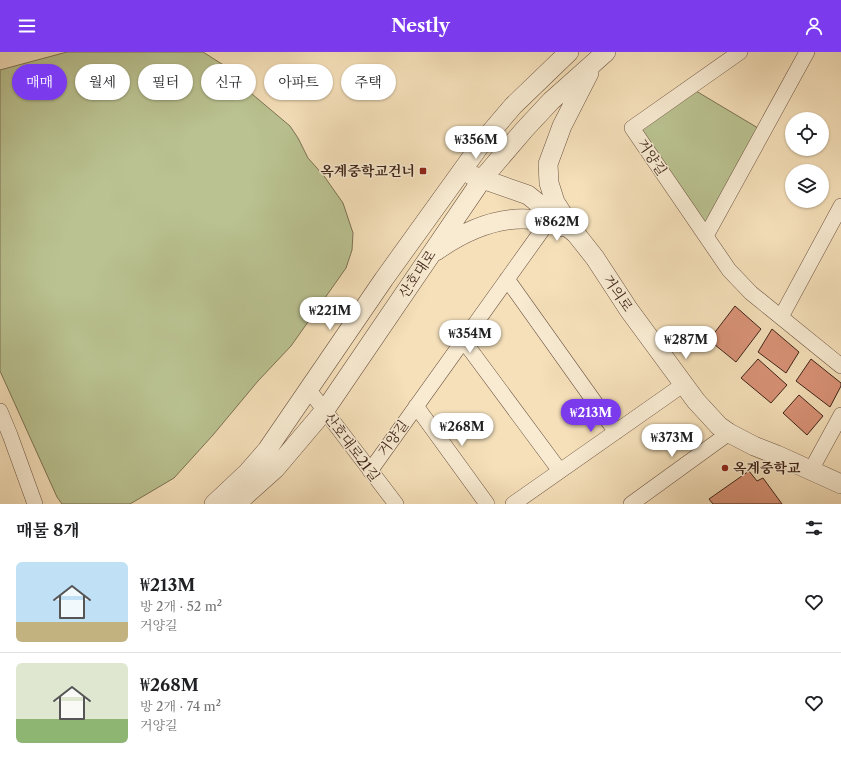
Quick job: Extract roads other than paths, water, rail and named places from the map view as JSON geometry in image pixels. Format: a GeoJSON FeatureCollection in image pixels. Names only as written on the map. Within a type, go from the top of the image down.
{"type":"FeatureCollection","features":[{"type":"Feature","properties":{"kind":"street","name":"산호대로"},"geometry":{"type":"LineString","coordinates":[[214,504],[247,474],[268,450],[384,279],[460,172],[513,106],[569,52]]}},
{"type":"Feature","properties":{"kind":"street","name":"거양길"},"geometry":{"type":"LineString","coordinates":[[740,52],[632,128],[729,270],[751,293],[841,366]]}},
{"type":"Feature","properties":{"kind":"street"},"geometry":{"type":"LineString","coordinates":[[706,236],[807,52]]}},
{"type":"Feature","properties":{"kind":"street","name":"산호대로"},"geometry":{"type":"LineString","coordinates":[[236,504],[275,468],[324,410],[483,178],[551,101],[600,58]]}},
{"type":"Feature","properties":{"kind":"street"},"geometry":{"type":"LineString","coordinates":[[576,234],[556,202],[549,183],[548,164],[562,126],[600,58]]}},
{"type":"Feature","properties":{"kind":"street","name":"거의로"},"geometry":{"type":"LineString","coordinates":[[460,172],[483,178],[528,195],[576,234],[684,384],[707,414],[719,426],[754,446],[841,484]]}},
{"type":"Feature","properties":{"kind":"street"},"geometry":{"type":"LineString","coordinates":[[781,317],[841,206]]}},
{"type":"Feature","properties":{"kind":"street"},"geometry":{"type":"LineString","coordinates":[[428,257],[454,239],[476,228],[516,218],[548,222],[576,234]]}},
{"type":"Feature","properties":{"kind":"street","name":"거양길"},"geometry":{"type":"LineString","coordinates":[[370,471],[548,222]]}},
{"type":"Feature","properties":{"kind":"street"},"geometry":{"type":"LineString","coordinates":[[507,279],[616,432]]}},
{"type":"Feature","properties":{"kind":"street"},"geometry":{"type":"LineString","coordinates":[[464,340],[560,471]]}},
{"type":"Feature","properties":{"kind":"street"},"geometry":{"type":"LineString","coordinates":[[513,504],[684,384]]}},
{"type":"Feature","properties":{"kind":"street","name":"산호대로21길"},"geometry":{"type":"LineString","coordinates":[[309,390],[396,504]]}},
{"type":"Feature","properties":{"kind":"street","name":"거양길"},"geometry":{"type":"LineString","coordinates":[[416,406],[487,504]]}},
{"type":"Feature","properties":{"kind":"street"},"geometry":{"type":"LineString","coordinates":[[0,412],[5,436],[35,504]]}},
{"type":"Feature","properties":{"kind":"street"},"geometry":{"type":"LineString","coordinates":[[811,470],[841,415]]}},
{"type":"Feature","properties":{"kind":"street"},"geometry":{"type":"LineString","coordinates":[[631,504],[729,433]]}},
{"type":"Feature","properties":{"kind":"place","name":"옥계중학교건너"},"geometry":{"type":"Point","coordinates":[423,171]}},
{"type":"Feature","properties":{"kind":"place","name":"옥계중학교"},"geometry":{"type":"Point","coordinates":[725,468]}}]}
